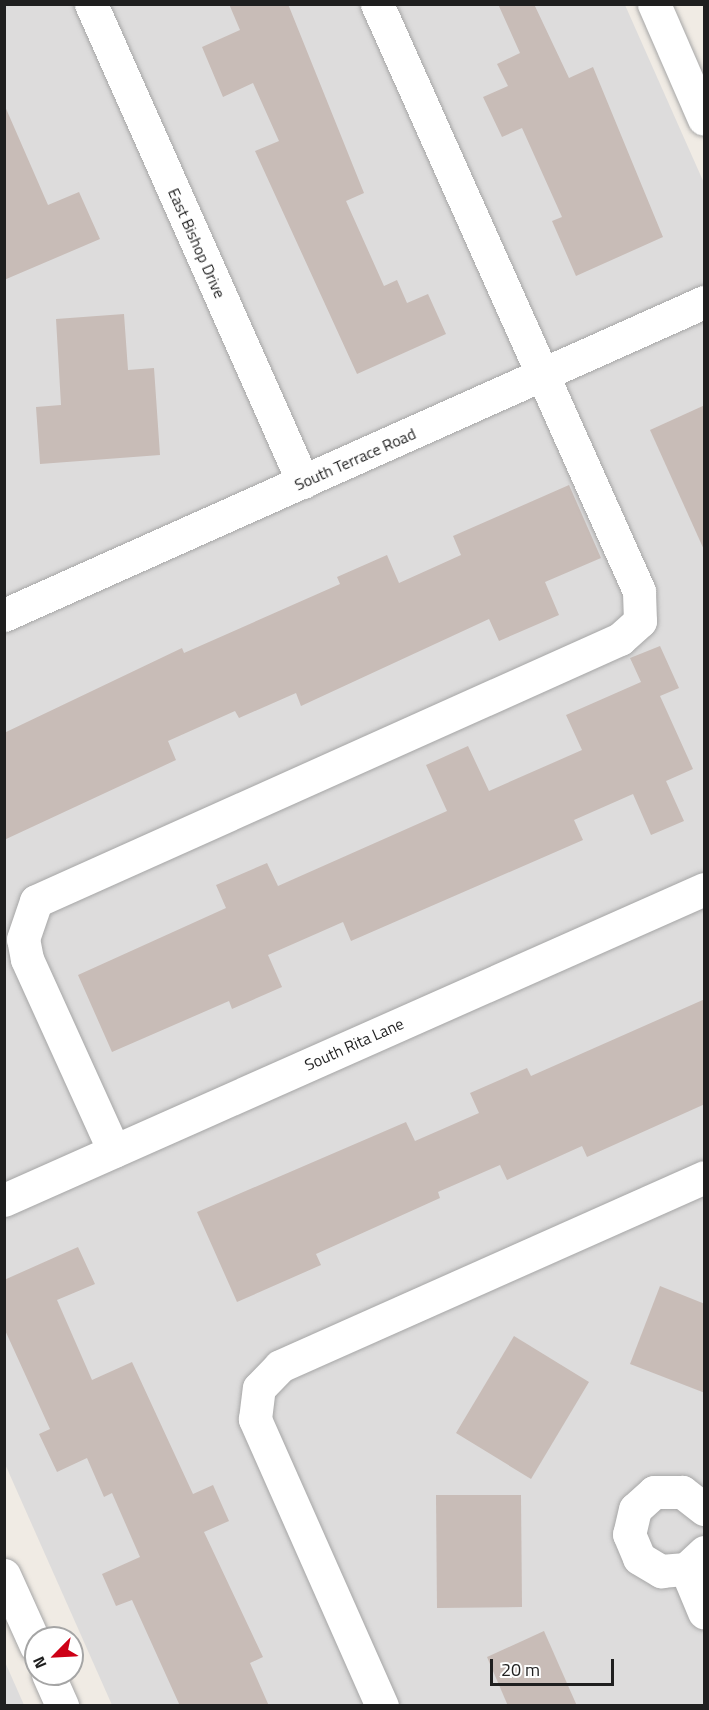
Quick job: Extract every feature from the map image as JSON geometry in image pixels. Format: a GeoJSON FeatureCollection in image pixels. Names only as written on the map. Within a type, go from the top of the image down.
{"type":"FeatureCollection","features":[{"type":"Feature","properties":{"kind":"street","name":"East Bishop Drive"},"geometry":{"type":"LineString","coordinates":[[92,4],[303,482]]}},
{"type":"Feature","properties":{"kind":"street"},"geometry":{"type":"LineString","coordinates":[[114,1151],[27,959],[23,939],[36,901],[621,639],[640,621],[639,591],[377,4]]}},
{"type":"Feature","properties":{"kind":"street"},"geometry":{"type":"LineString","coordinates":[[654,4],[705,119]]}},
{"type":"Feature","properties":{"kind":"street","name":"South Terrace Road"},"geometry":{"type":"LineString","coordinates":[[4,615],[705,302]]}},
{"type":"Feature","properties":{"kind":"street","name":"South Rita Lane"},"geometry":{"type":"LineString","coordinates":[[4,1200],[705,889]]}},
{"type":"Feature","properties":{"kind":"street"},"geometry":{"type":"LineString","coordinates":[[382,1706],[255,1419],[259,1388],[280,1366],[705,1177]]}},
{"type":"Feature","properties":{"kind":"street"},"geometry":{"type":"LineString","coordinates":[[705,1509],[694,1498],[668,1490],[643,1499],[630,1521],[628,1534],[639,1558],[661,1571],[695,1560],[705,1612]]}},
{"type":"Feature","properties":{"kind":"street"},"geometry":{"type":"LineString","coordinates":[[4,1575],[27,1626]]}},
{"type":"Feature","properties":{"kind":"street"},"geometry":{"type":"LineString","coordinates":[[53,1686],[62,1706]]}},
{"type":"Feature","properties":{"kind":"shaded area"},"geometry":{"type":"Polygon","coordinates":[[[4,5],[625,5],[704,183],[704,1705],[112,1705],[84,1642],[84,1626],[77,1626],[5,1464],[4,5]]]}},
{"type":"Feature","properties":{"kind":"shaded area"},"geometry":{"type":"Polygon","coordinates":[[[5,1662],[24,1705],[5,1705],[5,1662]]]}},
{"type":"Feature","properties":{"kind":"building"},"geometry":{"type":"Polygon","coordinates":[[[229,4],[288,4],[364,193],[346,201],[384,286],[397,280],[407,303],[428,294],[446,334],[357,374],[255,151],[279,141],[253,83],[223,97],[202,47],[240,30],[229,4]]]}},
{"type":"Feature","properties":{"kind":"building"},"geometry":{"type":"Polygon","coordinates":[[[498,4],[534,4],[569,78],[593,67],[663,237],[576,276],[552,221],[562,217],[522,128],[502,137],[483,97],[508,86],[497,64],[520,53],[498,4]]]}},
{"type":"Feature","properties":{"kind":"building"},"geometry":{"type":"Polygon","coordinates":[[[4,104],[48,205],[79,192],[100,239],[4,280],[4,104]]]}},
{"type":"Feature","properties":{"kind":"building"},"geometry":{"type":"Polygon","coordinates":[[[124,314],[128,370],[154,368],[160,455],[40,464],[36,407],[61,405],[56,319],[124,314]]]}},
{"type":"Feature","properties":{"kind":"building"},"geometry":{"type":"Polygon","coordinates":[[[705,405],[705,552],[650,430],[705,405]]]}},
{"type":"Feature","properties":{"kind":"building"},"geometry":{"type":"Polygon","coordinates":[[[569,485],[601,558],[545,582],[559,615],[499,641],[489,619],[301,706],[296,693],[239,718],[235,711],[168,741],[176,760],[4,840],[4,733],[182,648],[184,653],[340,584],[337,577],[387,555],[399,583],[461,555],[453,536],[569,485]]]}},
{"type":"Feature","properties":{"kind":"building"},"geometry":{"type":"Polygon","coordinates":[[[660,646],[679,688],[660,696],[693,769],[666,781],[684,821],[651,835],[633,794],[574,820],[583,840],[351,941],[343,922],[268,955],[282,987],[232,1009],[229,1001],[112,1052],[78,975],[226,908],[216,885],[267,863],[278,886],[447,811],[426,765],[468,746],[489,791],[582,750],[566,715],[641,682],[630,658],[660,646]]]}},
{"type":"Feature","properties":{"kind":"building"},"geometry":{"type":"Polygon","coordinates":[[[705,999],[705,1104],[587,1157],[582,1146],[507,1180],[500,1165],[438,1192],[440,1198],[316,1254],[321,1265],[237,1302],[197,1212],[406,1122],[415,1141],[479,1113],[470,1093],[527,1068],[531,1076],[705,999]]]}},
{"type":"Feature","properties":{"kind":"building"},"geometry":{"type":"Polygon","coordinates":[[[78,1247],[95,1284],[57,1300],[92,1380],[132,1362],[193,1494],[213,1485],[229,1521],[204,1532],[263,1657],[250,1663],[269,1706],[180,1706],[132,1600],[116,1606],[102,1574],[140,1557],[112,1493],[104,1497],[87,1458],[57,1472],[39,1434],[50,1429],[4,1328],[4,1280],[78,1247]]]}},
{"type":"Feature","properties":{"kind":"building"},"geometry":{"type":"Polygon","coordinates":[[[660,1286],[705,1304],[705,1393],[630,1364],[660,1286]]]}},
{"type":"Feature","properties":{"kind":"building"},"geometry":{"type":"Polygon","coordinates":[[[514,1336],[589,1382],[531,1479],[456,1433],[514,1336]]]}},
{"type":"Feature","properties":{"kind":"building"},"geometry":{"type":"Polygon","coordinates":[[[436,1495],[521,1495],[522,1607],[437,1608],[436,1495]]]}},
{"type":"Feature","properties":{"kind":"building"},"geometry":{"type":"Polygon","coordinates":[[[544,1631],[577,1706],[508,1706],[487,1657],[544,1631]]]}}]}
